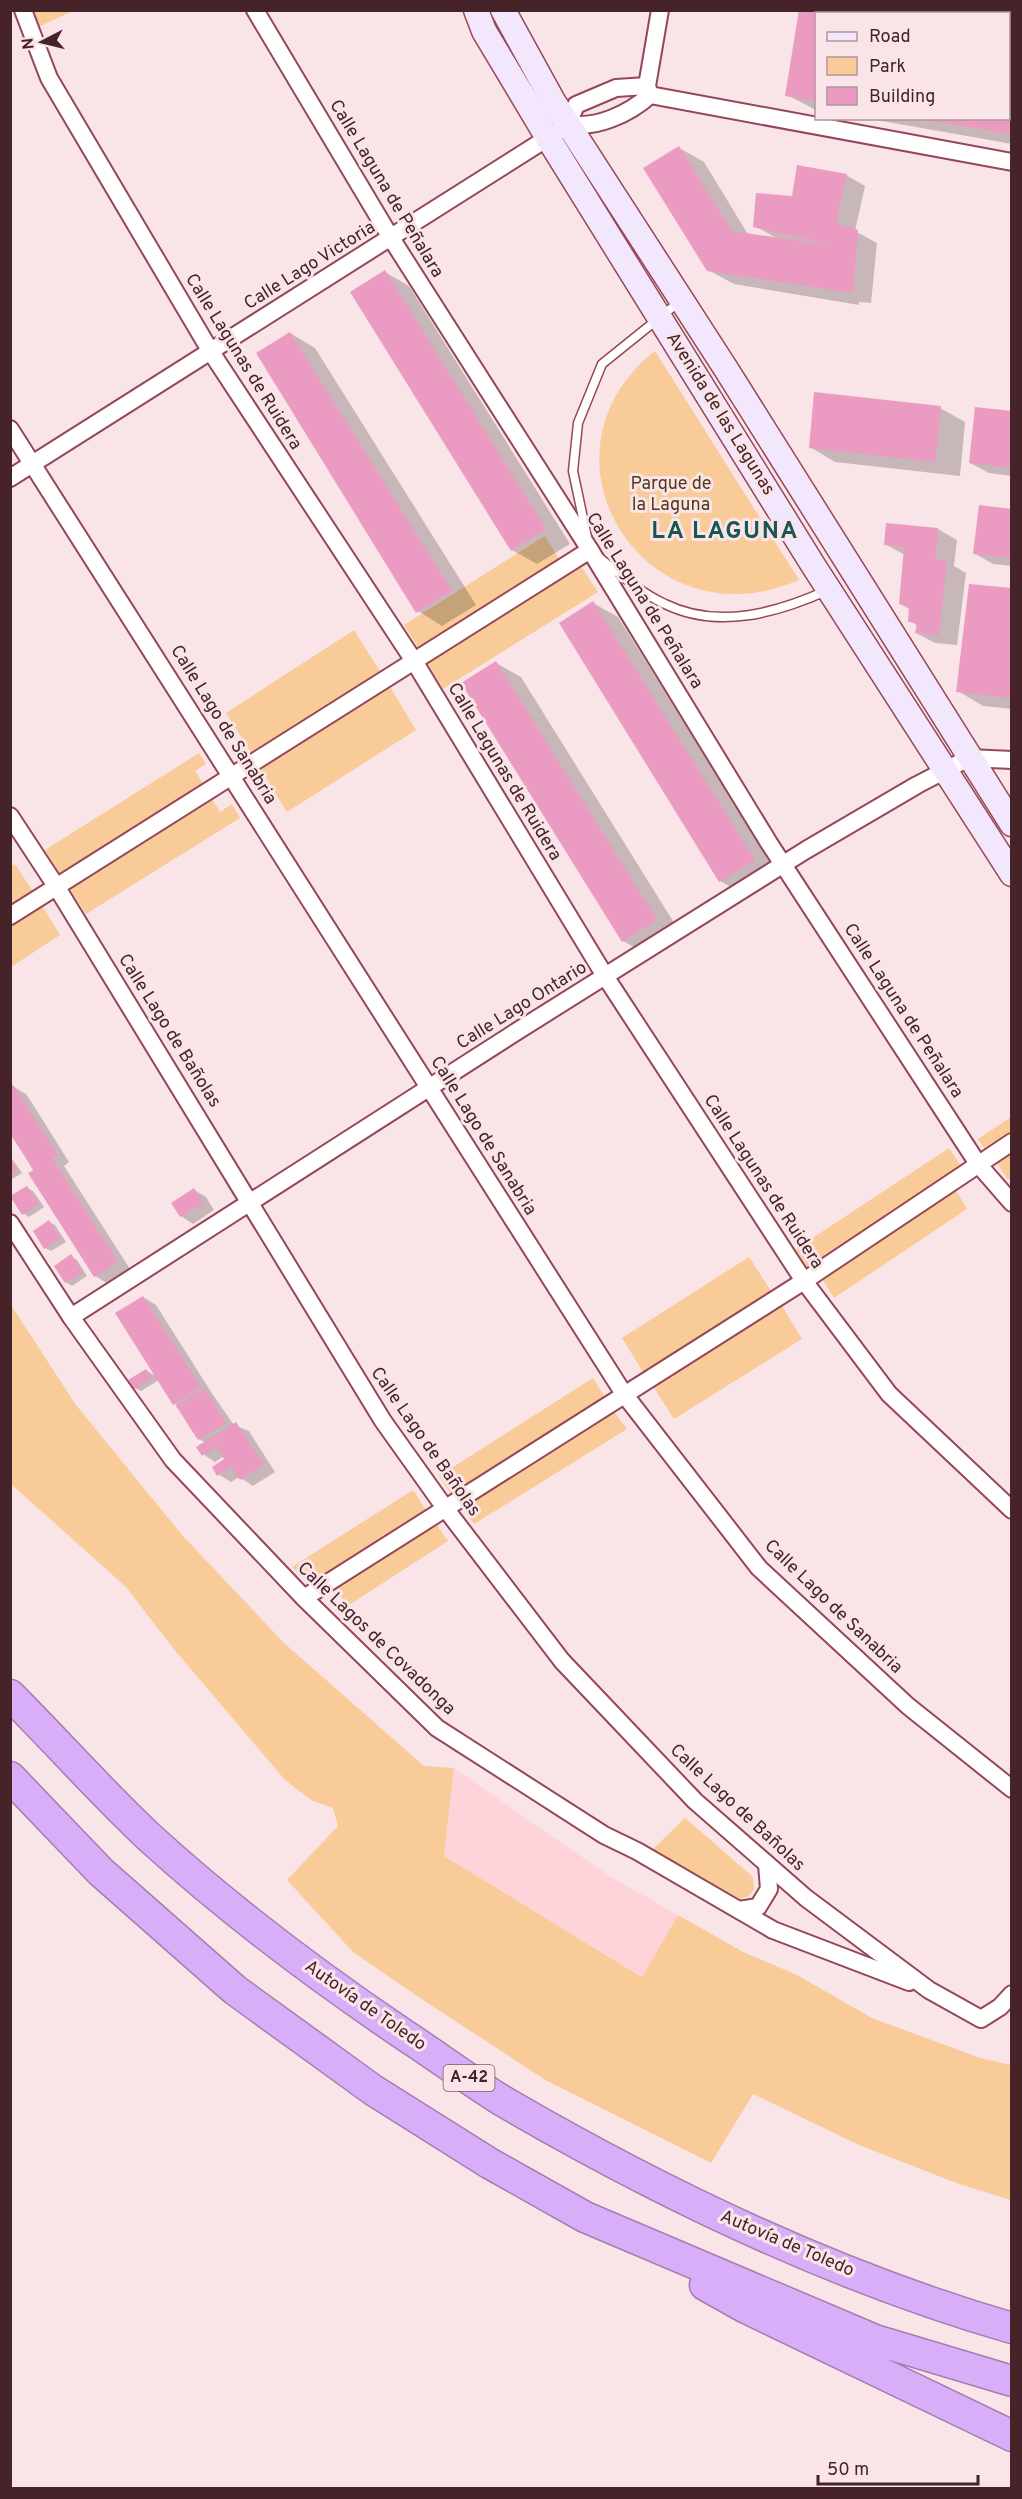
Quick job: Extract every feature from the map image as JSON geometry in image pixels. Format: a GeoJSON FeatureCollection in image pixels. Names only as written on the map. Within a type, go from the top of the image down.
{"type":"FeatureCollection","features":[{"type":"Feature","properties":{"kind":"highway","name":"Autovía de Toledo"},"geometry":{"type":"LineString","coordinates":[[10,1695],[148,1836],[220,1898],[339,1991],[499,2098],[671,2193],[810,2256],[959,2313],[1011,2328]]}},
{"type":"Feature","properties":{"kind":"highway"},"geometry":{"type":"LineString","coordinates":[[10,1777],[101,1872],[235,1990],[373,2090],[489,2163],[746,2308],[1011,2436]]}},
{"type":"Feature","properties":{"kind":"highway"},"geometry":{"type":"LineString","coordinates":[[585,2217],[875,2340],[1011,2381]]}},
{"type":"Feature","properties":{"kind":"main road","name":"Avenida de las Lagunas"},"geometry":{"type":"LineString","coordinates":[[476,10],[484,31],[548,138],[1011,874]]}},
{"type":"Feature","properties":{"kind":"main road","name":"Avenida de las Lagunas"},"geometry":{"type":"LineString","coordinates":[[503,10],[568,124],[682,300],[1011,824]]}},
{"type":"Feature","properties":{"kind":"street","name":"Calle Laguna de Peñalara"},"geometry":{"type":"LineString","coordinates":[[255,10],[391,238],[590,550],[785,864],[978,1164],[1011,1203]]}},
{"type":"Feature","properties":{"kind":"street"},"geometry":{"type":"LineString","coordinates":[[660,10],[648,91],[637,107],[585,127],[568,124],[576,105],[616,88],[648,91],[1011,162]]}},
{"type":"Feature","properties":{"kind":"street","name":"Calle Lagunas de Ruidera"},"geometry":{"type":"LineString","coordinates":[[20,12],[49,78],[210,352],[414,662],[606,976],[804,1281],[889,1394],[1011,1510]]}},
{"type":"Feature","properties":{"kind":"street","name":"Calle Lago Victoria"},"geometry":{"type":"LineString","coordinates":[[10,478],[568,124]]}},
{"type":"Feature","properties":{"kind":"street","name":"Calle Lago de Sanabria"},"geometry":{"type":"LineString","coordinates":[[10,429],[624,1394],[759,1568],[908,1706],[1011,1789]]}},
{"type":"Feature","properties":{"kind":"street"},"geometry":{"type":"LineString","coordinates":[[10,916],[590,550]]}},
{"type":"Feature","properties":{"kind":"street"},"geometry":{"type":"LineString","coordinates":[[969,758],[1011,760]]}},
{"type":"Feature","properties":{"kind":"street","name":"Calle Lago Ontario"},"geometry":{"type":"LineString","coordinates":[[70,1317],[785,864],[969,758]]}},
{"type":"Feature","properties":{"kind":"street","name":"Calle Lago de Bañolas"},"geometry":{"type":"LineString","coordinates":[[10,816],[56,886],[383,1421],[445,1508],[562,1661],[695,1801],[806,1899],[929,1990]]}},
{"type":"Feature","properties":{"kind":"street"},"geometry":{"type":"LineString","coordinates":[[304,1598],[804,1281],[1011,1142]]}},
{"type":"Feature","properties":{"kind":"street","name":"Calle Lagos de Covadonga"},"geometry":{"type":"LineString","coordinates":[[10,1223],[70,1317],[173,1460],[304,1598],[437,1728],[604,1835],[637,1851],[773,1930],[929,1990]]}},
{"type":"Feature","properties":{"kind":"street"},"geometry":{"type":"LineString","coordinates":[[738,1910],[758,1907],[769,1889],[768,1864]]}},
{"type":"Feature","properties":{"kind":"street"},"geometry":{"type":"LineString","coordinates":[[929,1990],[981,2019],[1000,2007],[1011,1994]]}},
{"type":"Feature","properties":{"kind":"lane"},"geometry":{"type":"LineString","coordinates":[[682,300],[659,315],[602,364],[578,423],[573,471],[590,550],[655,598],[693,615],[756,616],[794,606],[830,589]]}},
{"type":"Feature","properties":{"kind":"shaded area"},"geometry":{"type":"Polygon","coordinates":[[[454,1768],[608,1875],[678,1915],[643,1977],[444,1856],[454,1768]]]}},
{"type":"Feature","properties":{"kind":"green space"},"geometry":{"type":"Polygon","coordinates":[[[73,11],[38,27],[33,13],[73,11]]]}},
{"type":"Feature","properties":{"kind":"green space","name":"Parque de la Laguna"},"geometry":{"type":"Polygon","coordinates":[[[655,351],[799,580],[743,594],[692,587],[651,564],[620,529],[602,486],[601,439],[617,393],[655,351]]]}},
{"type":"Feature","properties":{"kind":"green space"},"geometry":{"type":"Polygon","coordinates":[[[545,536],[561,562],[421,652],[404,625],[545,536]]]}},
{"type":"Feature","properties":{"kind":"green space"},"geometry":{"type":"Polygon","coordinates":[[[579,563],[598,592],[443,689],[426,661],[579,563]]]}},
{"type":"Feature","properties":{"kind":"green space"},"geometry":{"type":"Polygon","coordinates":[[[354,630],[381,673],[253,756],[226,713],[354,630]]]}},
{"type":"Feature","properties":{"kind":"green space"},"geometry":{"type":"Polygon","coordinates":[[[389,685],[416,730],[287,812],[258,765],[389,685]]]}},
{"type":"Feature","properties":{"kind":"green space"},"geometry":{"type":"Polygon","coordinates":[[[199,753],[206,764],[195,771],[205,787],[62,877],[45,850],[199,753]]]}},
{"type":"Feature","properties":{"kind":"green space"},"geometry":{"type":"Polygon","coordinates":[[[210,796],[220,812],[232,804],[240,818],[86,914],[68,886],[210,796]]]}},
{"type":"Feature","properties":{"kind":"green space"},"geometry":{"type":"Polygon","coordinates":[[[15,864],[35,895],[11,911],[11,867],[15,864]]]}},
{"type":"Feature","properties":{"kind":"green space"},"geometry":{"type":"Polygon","coordinates":[[[41,904],[60,935],[11,967],[11,923],[41,904]]]}},
{"type":"Feature","properties":{"kind":"green space"},"geometry":{"type":"Polygon","coordinates":[[[1011,1117],[1011,1135],[986,1151],[978,1139],[1011,1117]]]}},
{"type":"Feature","properties":{"kind":"green space"},"geometry":{"type":"Polygon","coordinates":[[[949,1148],[963,1169],[809,1270],[796,1249],[949,1148]]]}},
{"type":"Feature","properties":{"kind":"green space"},"geometry":{"type":"Polygon","coordinates":[[[1011,1149],[1011,1178],[1008,1180],[995,1160],[1011,1149]]]}},
{"type":"Feature","properties":{"kind":"green space"},"geometry":{"type":"Polygon","coordinates":[[[955,1189],[967,1209],[834,1298],[822,1279],[955,1189]]]}},
{"type":"Feature","properties":{"kind":"green space"},"geometry":{"type":"Polygon","coordinates":[[[749,1257],[773,1294],[645,1375],[622,1338],[749,1257]]]}},
{"type":"Feature","properties":{"kind":"green space"},"geometry":{"type":"Polygon","coordinates":[[[779,1301],[802,1339],[674,1419],[651,1383],[779,1301]]]}},
{"type":"Feature","properties":{"kind":"green space"},"geometry":{"type":"Polygon","coordinates":[[[11,1305],[76,1405],[182,1535],[284,1643],[424,1766],[454,1768],[444,1856],[642,1977],[678,1915],[743,1952],[795,1974],[872,2018],[980,2058],[1011,2065],[1011,2200],[959,2184],[859,2145],[753,2094],[711,2163],[547,2081],[353,1952],[287,1880],[338,1826],[333,1808],[311,1800],[285,1780],[173,1648],[126,1587],[11,1484],[11,1305]]]}},
{"type":"Feature","properties":{"kind":"green space"},"geometry":{"type":"Polygon","coordinates":[[[593,1378],[606,1399],[452,1496],[439,1476],[593,1378]]]}},
{"type":"Feature","properties":{"kind":"green space"},"geometry":{"type":"Polygon","coordinates":[[[612,1409],[627,1429],[474,1524],[461,1506],[612,1409]]]}},
{"type":"Feature","properties":{"kind":"green space"},"geometry":{"type":"Polygon","coordinates":[[[413,1490],[427,1512],[312,1586],[292,1567],[413,1490]]]}},
{"type":"Feature","properties":{"kind":"green space"},"geometry":{"type":"Polygon","coordinates":[[[434,1521],[448,1541],[349,1605],[332,1588],[434,1521]]]}},
{"type":"Feature","properties":{"kind":"green space"},"geometry":{"type":"Polygon","coordinates":[[[685,1818],[753,1877],[754,1889],[749,1896],[740,1899],[652,1850],[685,1818]]]}},
{"type":"Feature","properties":{"kind":"building"},"geometry":{"type":"Polygon","coordinates":[[[799,10],[866,10],[866,12],[815,12],[815,101],[785,96],[799,10]]]}},
{"type":"Feature","properties":{"kind":"building"},"geometry":{"type":"Polygon","coordinates":[[[1010,21],[1012,134],[925,120],[1010,120],[1010,21]]]}},
{"type":"Feature","properties":{"kind":"building"},"geometry":{"type":"Polygon","coordinates":[[[679,146],[732,231],[835,246],[753,227],[756,193],[792,196],[797,165],[847,174],[836,223],[858,230],[853,293],[707,271],[643,168],[679,146]]]}},
{"type":"Feature","properties":{"kind":"building"},"geometry":{"type":"Polygon","coordinates":[[[385,270],[546,529],[511,551],[350,292],[385,270]]]}},
{"type":"Feature","properties":{"kind":"building"},"geometry":{"type":"Polygon","coordinates":[[[290,332],[452,591],[416,613],[256,353],[290,332]]]}},
{"type":"Feature","properties":{"kind":"building"},"geometry":{"type":"Polygon","coordinates":[[[814,392],[941,406],[935,462],[809,448],[814,392]]]}},
{"type":"Feature","properties":{"kind":"building"},"geometry":{"type":"Polygon","coordinates":[[[975,407],[1012,411],[1012,468],[969,463],[975,407]]]}},
{"type":"Feature","properties":{"kind":"building"},"geometry":{"type":"Polygon","coordinates":[[[979,505],[1012,509],[1012,558],[973,554],[979,505]]]}},
{"type":"Feature","properties":{"kind":"building"},"geometry":{"type":"Polygon","coordinates":[[[886,523],[938,528],[935,559],[947,560],[939,635],[915,633],[917,623],[908,622],[909,606],[899,604],[904,547],[884,545],[886,523]]]}},
{"type":"Feature","properties":{"kind":"building"},"geometry":{"type":"Polygon","coordinates":[[[969,584],[1012,588],[1012,698],[956,692],[969,584]]]}},
{"type":"Feature","properties":{"kind":"building"},"geometry":{"type":"Polygon","coordinates":[[[593,601],[755,860],[719,882],[559,623],[593,601]]]}},
{"type":"Feature","properties":{"kind":"building"},"geometry":{"type":"Polygon","coordinates":[[[496,661],[657,920],[622,942],[461,683],[496,661]]]}},
{"type":"Feature","properties":{"kind":"building"},"geometry":{"type":"Polygon","coordinates":[[[14,1086],[58,1155],[52,1158],[118,1262],[94,1277],[28,1173],[34,1170],[10,1134],[10,1088],[14,1086]]]}},
{"type":"Feature","properties":{"kind":"building"},"geometry":{"type":"Polygon","coordinates":[[[10,1159],[17,1169],[10,1173],[10,1159]]]}},
{"type":"Feature","properties":{"kind":"building"},"geometry":{"type":"Polygon","coordinates":[[[27,1186],[39,1204],[22,1215],[10,1196],[27,1186]]]}},
{"type":"Feature","properties":{"kind":"building"},"geometry":{"type":"Polygon","coordinates":[[[194,1188],[203,1203],[180,1217],[171,1203],[194,1188]]]}},
{"type":"Feature","properties":{"kind":"building"},"geometry":{"type":"Polygon","coordinates":[[[49,1220],[61,1238],[44,1249],[33,1231],[49,1220]]]}},
{"type":"Feature","properties":{"kind":"building"},"geometry":{"type":"Polygon","coordinates":[[[71,1254],[83,1273],[65,1283],[54,1266],[71,1254]]]}},
{"type":"Feature","properties":{"kind":"building"},"geometry":{"type":"Polygon","coordinates":[[[143,1296],[201,1387],[173,1405],[115,1313],[143,1296]]]}},
{"type":"Feature","properties":{"kind":"building"},"geometry":{"type":"Polygon","coordinates":[[[146,1369],[152,1378],[134,1389],[128,1380],[146,1369]]]}},
{"type":"Feature","properties":{"kind":"building"},"geometry":{"type":"Polygon","coordinates":[[[204,1388],[226,1423],[198,1440],[176,1406],[204,1388]]]}},
{"type":"Feature","properties":{"kind":"building"},"geometry":{"type":"Polygon","coordinates":[[[236,1422],[264,1465],[240,1480],[231,1467],[217,1476],[212,1467],[224,1459],[216,1446],[202,1456],[196,1447],[236,1422]]]}},
{"type":"Feature","properties":{"kind":"district","name":"LA LAGUNA"},"geometry":{"type":"Point","coordinates":[725,532]}}]}
